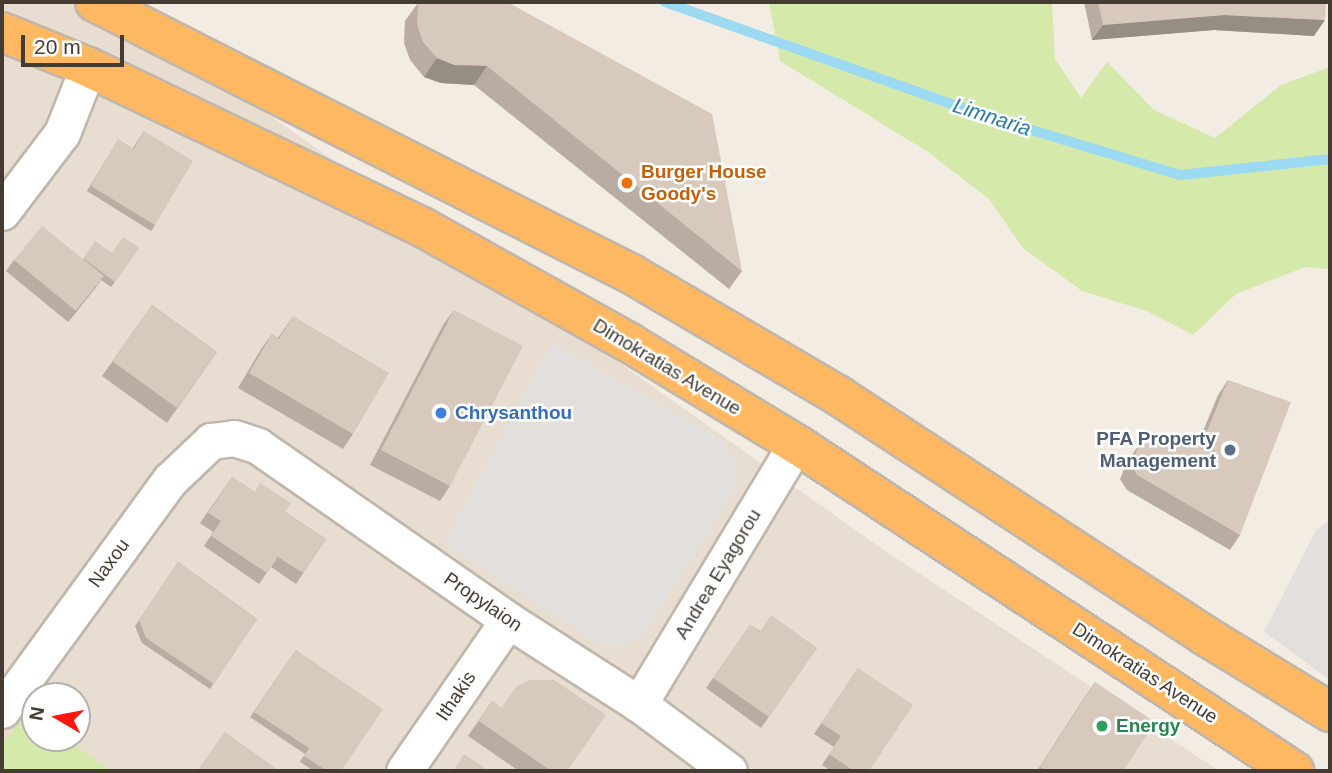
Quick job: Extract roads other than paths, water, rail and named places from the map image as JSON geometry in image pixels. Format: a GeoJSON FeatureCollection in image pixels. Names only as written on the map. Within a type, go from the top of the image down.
{"type":"FeatureCollection","features":[{"type":"Feature","properties":{"kind":"highway"},"geometry":{"type":"LineString","coordinates":[[95,2],[633,275],[839,396],[1203,635],[1330,712]]}},
{"type":"Feature","properties":{"kind":"highway","name":"Dimokratias Avenue"},"geometry":{"type":"LineString","coordinates":[[2,32],[88,67],[424,228],[628,342],[796,444],[1294,771]]}},
{"type":"Feature","properties":{"kind":"street"},"geometry":{"type":"LineString","coordinates":[[2,212],[62,133],[88,67]]}},
{"type":"Feature","properties":{"kind":"street","name":"Propylaion"},"geometry":{"type":"LineString","coordinates":[[234,438],[258,446],[508,620],[639,704],[729,771]]}},
{"type":"Feature","properties":{"kind":"street","name":"Naxou"},"geometry":{"type":"LineString","coordinates":[[2,710],[170,480],[211,441],[234,438]]}},
{"type":"Feature","properties":{"kind":"street","name":"Andrea Eyagorou"},"geometry":{"type":"LineString","coordinates":[[639,704],[796,444]]}},
{"type":"Feature","properties":{"kind":"street","name":"Ithakis"},"geometry":{"type":"LineString","coordinates":[[404,771],[508,620]]}},
{"type":"Feature","properties":{"kind":"waterway","name":"Limnaria"},"geometry":{"type":"LineString","coordinates":[[665,2],[979,114],[1180,175],[1330,159]]}},
{"type":"Feature","properties":{"kind":"place","name":"Burger House Goody's"},"geometry":{"type":"Point","coordinates":[627,183]}},
{"type":"Feature","properties":{"kind":"place","name":"Chrysanthou"},"geometry":{"type":"Point","coordinates":[441,413]}},
{"type":"Feature","properties":{"kind":"place","name":"PFA Property Management"},"geometry":{"type":"Point","coordinates":[1230,450]}},
{"type":"Feature","properties":{"kind":"place","name":"Energy"},"geometry":{"type":"Point","coordinates":[1102,726]}}]}
